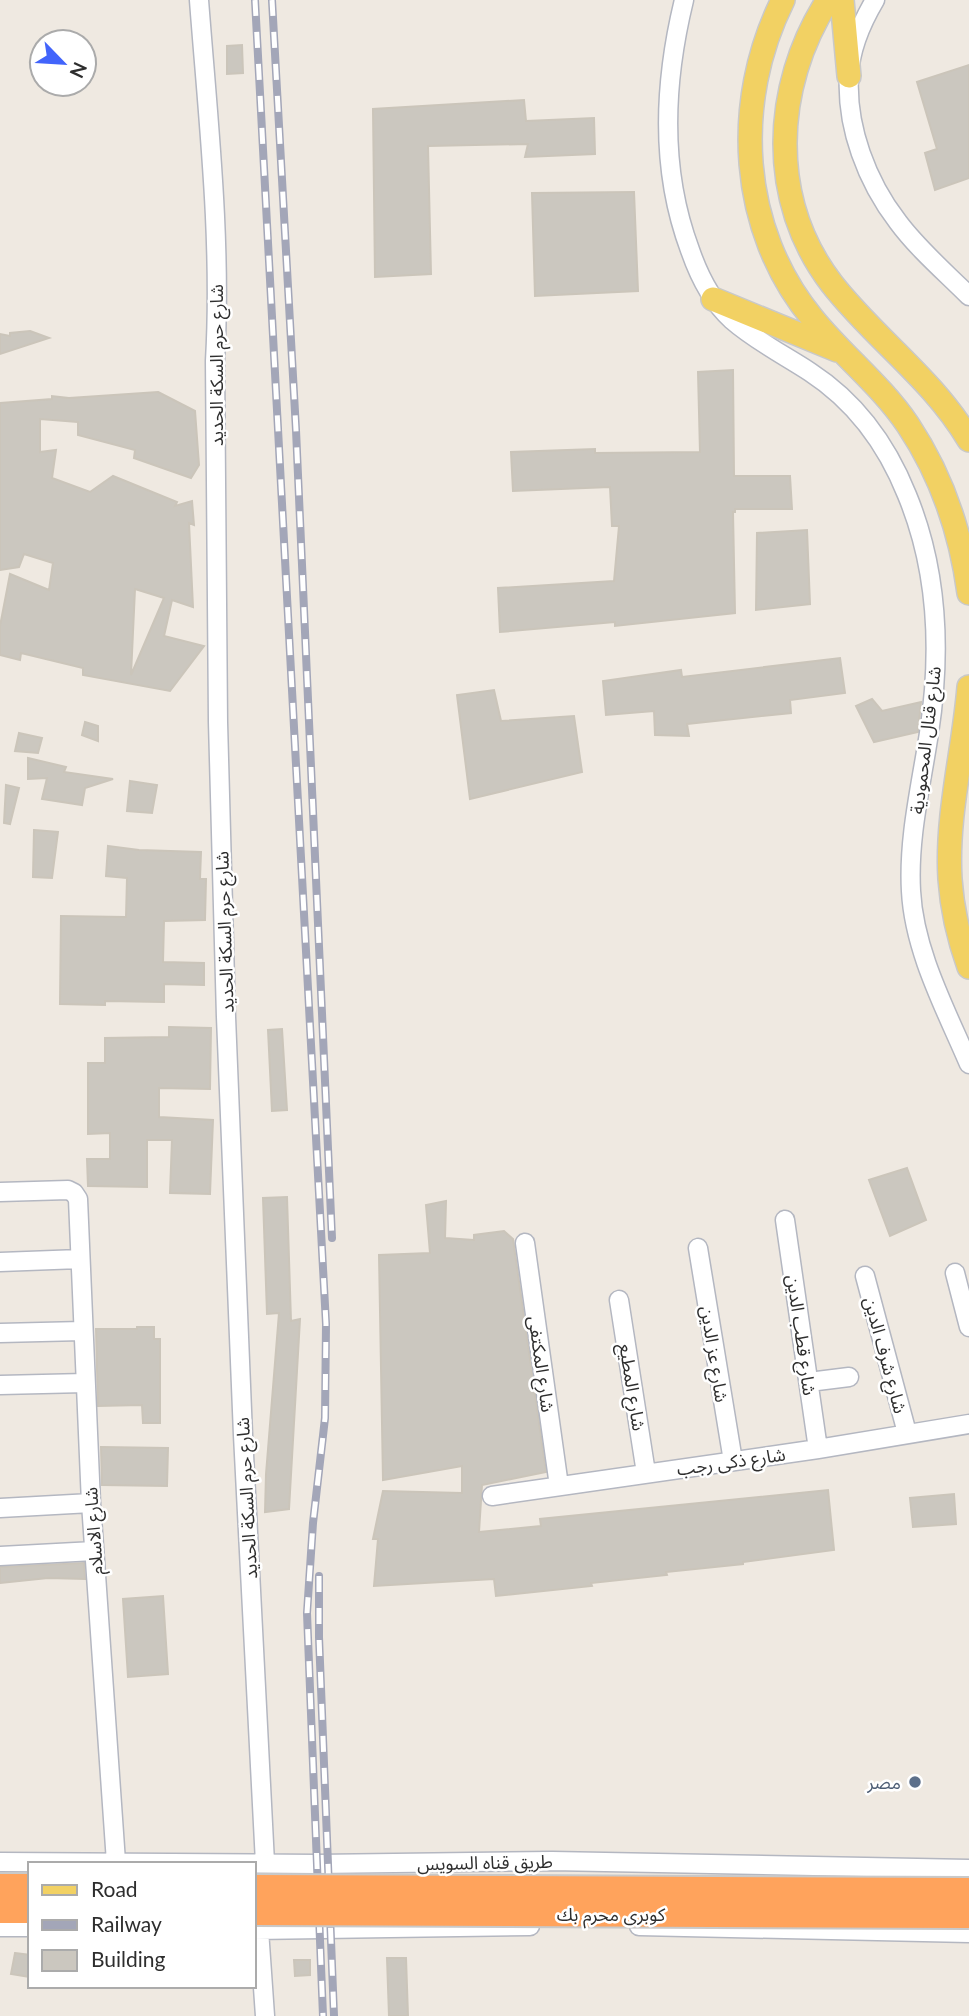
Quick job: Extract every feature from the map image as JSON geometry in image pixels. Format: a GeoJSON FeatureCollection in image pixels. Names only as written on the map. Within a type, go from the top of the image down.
{"type":"FeatureCollection","features":[{"type":"Feature","properties":{"kind":"highway"},"geometry":{"type":"LineString","coordinates":[[0,1886],[28,1887]]}},
{"type":"Feature","properties":{"kind":"highway","name":"كوبرى محرم بك"},"geometry":{"type":"LineString","coordinates":[[256,1888],[969,1891]]}},
{"type":"Feature","properties":{"kind":"highway"},"geometry":{"type":"LineString","coordinates":[[0,1910],[28,1910]]}},
{"type":"Feature","properties":{"kind":"highway","name":"كوبرى محرم بك"},"geometry":{"type":"LineString","coordinates":[[256,1924],[969,1914]]}},
{"type":"Feature","properties":{"kind":"main road"},"geometry":{"type":"LineString","coordinates":[[783,0],[765,43],[752,101],[749,143],[753,186],[763,228],[783,274],[810,317],[893,405],[931,465],[955,524],[969,593]]}},
{"type":"Feature","properties":{"kind":"main road"},"geometry":{"type":"LineString","coordinates":[[828,0],[803,47],[786,112],[784,156],[794,211],[810,249],[832,284],[929,385],[969,440]]}},
{"type":"Feature","properties":{"kind":"main road"},"geometry":{"type":"LineString","coordinates":[[842,0],[849,76]]}},
{"type":"Feature","properties":{"kind":"main road"},"geometry":{"type":"LineString","coordinates":[[713,299],[845,354]]}},
{"type":"Feature","properties":{"kind":"main road"},"geometry":{"type":"LineString","coordinates":[[967,949],[954,914],[950,878],[951,842],[969,687]]}},
{"type":"Feature","properties":{"kind":"main road"},"geometry":{"type":"LineString","coordinates":[[951,842],[957,854],[969,866]]}},
{"type":"Feature","properties":{"kind":"street","name":"شارع حرم السكة الحديد"},"geometry":{"type":"LineString","coordinates":[[199,0],[212,167],[217,307],[215,360],[218,722],[232,1177],[265,1863]]}},
{"type":"Feature","properties":{"kind":"street","name":"شارع قنال المحمودية"},"geometry":{"type":"LineString","coordinates":[[684,0],[669,90],[670,162],[673,190],[683,230],[698,272],[713,299],[730,318],[749,334],[835,390],[857,411],[894,465],[919,528],[932,590],[935,667],[930,724],[916,809],[911,892],[922,949],[969,1064]]}},
{"type":"Feature","properties":{"kind":"street"},"geometry":{"type":"LineString","coordinates":[[875,0],[857,40],[849,76],[858,143],[874,186],[900,224],[969,296]]}},
{"type":"Feature","properties":{"kind":"street","name":"شارع الاسلام"},"geometry":{"type":"LineString","coordinates":[[0,1192],[68,1190],[78,1199],[91,1503],[116,1862]]}},
{"type":"Feature","properties":{"kind":"street","name":"شارع قطب الدين"},"geometry":{"type":"LineString","coordinates":[[785,1220],[818,1449]]}},
{"type":"Feature","properties":{"kind":"street","name":"شارع المكتفى"},"geometry":{"type":"LineString","coordinates":[[525,1243],[559,1486]]}},
{"type":"Feature","properties":{"kind":"street","name":"شارع عز الدين"},"geometry":{"type":"LineString","coordinates":[[698,1248],[733,1461]]}},
{"type":"Feature","properties":{"kind":"street"},"geometry":{"type":"LineString","coordinates":[[0,1262],[80,1259]]}},
{"type":"Feature","properties":{"kind":"street"},"geometry":{"type":"LineString","coordinates":[[954,1273],[969,1327]]}},
{"type":"Feature","properties":{"kind":"street","name":"شارع شرف الدين"},"geometry":{"type":"LineString","coordinates":[[865,1276],[907,1433]]}},
{"type":"Feature","properties":{"kind":"street","name":"شارع المطيع"},"geometry":{"type":"LineString","coordinates":[[619,1300],[646,1474]]}},
{"type":"Feature","properties":{"kind":"street"},"geometry":{"type":"LineString","coordinates":[[0,1333],[82,1331]]}},
{"type":"Feature","properties":{"kind":"street"},"geometry":{"type":"LineString","coordinates":[[808,1382],[849,1377]]}},
{"type":"Feature","properties":{"kind":"street"},"geometry":{"type":"LineString","coordinates":[[0,1385],[85,1383]]}},
{"type":"Feature","properties":{"kind":"street","name":"شارع ذكى رجب"},"geometry":{"type":"LineString","coordinates":[[492,1496],[818,1449],[969,1424]]}},
{"type":"Feature","properties":{"kind":"street"},"geometry":{"type":"LineString","coordinates":[[0,1507],[91,1503]]}},
{"type":"Feature","properties":{"kind":"street"},"geometry":{"type":"LineString","coordinates":[[0,1556],[94,1552]]}},
{"type":"Feature","properties":{"kind":"street","name":"طريق قناه السويس"},"geometry":{"type":"LineString","coordinates":[[256,1863],[552,1861],[969,1868]]}},
{"type":"Feature","properties":{"kind":"street","name":"طريق قناه السويس"},"geometry":{"type":"LineString","coordinates":[[0,1862],[116,1862]]}},
{"type":"Feature","properties":{"kind":"street"},"geometry":{"type":"LineString","coordinates":[[265,2016],[256,1924],[568,1925],[969,1933]]}},
{"type":"Feature","properties":{"kind":"street"},"geometry":{"type":"LineString","coordinates":[[0,1927],[28,1927]]}},
{"type":"Feature","properties":{"kind":"building"},"geometry":{"type":"Polygon","coordinates":[[[242,45],[243,73],[227,74],[227,46],[242,45]]]}},
{"type":"Feature","properties":{"kind":"building"},"geometry":{"type":"Polygon","coordinates":[[[969,65],[969,178],[935,190],[925,153],[937,149],[917,82],[969,65]]]}},
{"type":"Feature","properties":{"kind":"building"},"geometry":{"type":"Polygon","coordinates":[[[524,100],[526,121],[594,118],[595,154],[525,157],[528,144],[428,146],[431,274],[375,277],[373,109],[524,100]]]}},
{"type":"Feature","properties":{"kind":"building"},"geometry":{"type":"Polygon","coordinates":[[[634,192],[638,291],[535,296],[532,193],[634,192]]]}},
{"type":"Feature","properties":{"kind":"building"},"geometry":{"type":"Polygon","coordinates":[[[30,331],[49,338],[0,354],[0,334],[10,336],[10,333],[30,331]]]}},
{"type":"Feature","properties":{"kind":"building"},"geometry":{"type":"Polygon","coordinates":[[[733,370],[734,476],[790,476],[792,509],[735,509],[733,512],[735,613],[615,626],[615,622],[500,632],[498,588],[614,581],[619,526],[612,526],[610,487],[513,491],[511,452],[595,449],[595,453],[700,452],[698,372],[733,370]]]}},
{"type":"Feature","properties":{"kind":"building"},"geometry":{"type":"Polygon","coordinates":[[[158,392],[195,411],[199,465],[191,478],[134,458],[135,450],[78,435],[78,422],[40,419],[40,452],[56,450],[52,478],[90,492],[113,476],[177,502],[175,506],[192,501],[194,525],[189,523],[193,607],[172,600],[164,636],[204,646],[170,691],[83,675],[83,668],[21,653],[20,660],[0,655],[0,626],[10,574],[49,590],[53,563],[24,554],[19,567],[0,570],[0,403],[52,399],[52,396],[69,398],[158,392]],[[135,589],[131,675],[164,598],[135,589]]]}},
{"type":"Feature","properties":{"kind":"building"},"geometry":{"type":"Polygon","coordinates":[[[807,530],[810,604],[756,610],[757,533],[807,530]]]}},
{"type":"Feature","properties":{"kind":"building"},"geometry":{"type":"Polygon","coordinates":[[[840,658],[845,693],[790,700],[791,713],[687,724],[689,736],[655,735],[654,711],[606,715],[603,681],[681,670],[682,677],[840,658]]]}},
{"type":"Feature","properties":{"kind":"building"},"geometry":{"type":"Polygon","coordinates":[[[494,690],[501,721],[574,716],[582,772],[470,799],[457,695],[494,690]]]}},
{"type":"Feature","properties":{"kind":"building"},"geometry":{"type":"Polygon","coordinates":[[[872,699],[882,711],[921,702],[918,732],[874,742],[856,706],[872,699]]]}},
{"type":"Feature","properties":{"kind":"building"},"geometry":{"type":"Polygon","coordinates":[[[85,722],[98,726],[98,741],[82,735],[85,722]]]}},
{"type":"Feature","properties":{"kind":"building"},"geometry":{"type":"Polygon","coordinates":[[[19,733],[42,738],[38,753],[15,751],[19,733]]]}},
{"type":"Feature","properties":{"kind":"building"},"geometry":{"type":"Polygon","coordinates":[[[28,758],[66,767],[64,772],[113,779],[85,788],[82,805],[42,799],[47,778],[28,779],[28,758]]]}},
{"type":"Feature","properties":{"kind":"building"},"geometry":{"type":"Polygon","coordinates":[[[130,781],[157,785],[152,813],[127,811],[130,781]]]}},
{"type":"Feature","properties":{"kind":"building"},"geometry":{"type":"Polygon","coordinates":[[[6,785],[19,788],[10,824],[4,823],[6,785]]]}},
{"type":"Feature","properties":{"kind":"building"},"geometry":{"type":"Polygon","coordinates":[[[34,830],[58,832],[52,878],[33,877],[34,830]]]}},
{"type":"Feature","properties":{"kind":"building"},"geometry":{"type":"Polygon","coordinates":[[[108,846],[201,852],[200,879],[206,879],[205,920],[164,921],[163,962],[204,963],[204,985],[164,984],[164,1002],[105,1001],[105,1005],[60,1004],[61,916],[126,917],[127,878],[106,876],[108,846]]]}},
{"type":"Feature","properties":{"kind":"building"},"geometry":{"type":"Polygon","coordinates":[[[169,1027],[211,1028],[210,1089],[159,1088],[159,1117],[213,1120],[210,1194],[170,1193],[172,1140],[147,1140],[147,1187],[88,1186],[87,1159],[110,1159],[110,1133],[88,1134],[88,1063],[105,1063],[105,1038],[169,1037],[169,1027]]]}},
{"type":"Feature","properties":{"kind":"building"},"geometry":{"type":"Polygon","coordinates":[[[282,1029],[287,1110],[272,1111],[268,1030],[282,1029]]]}},
{"type":"Feature","properties":{"kind":"building"},"geometry":{"type":"Polygon","coordinates":[[[907,1168],[926,1220],[890,1236],[869,1180],[907,1168]]]}},
{"type":"Feature","properties":{"kind":"building"},"geometry":{"type":"Polygon","coordinates":[[[287,1197],[291,1321],[300,1319],[289,1509],[265,1512],[279,1313],[267,1314],[263,1198],[287,1197]]]}},
{"type":"Feature","properties":{"kind":"building"},"geometry":{"type":"Polygon","coordinates":[[[446,1201],[445,1238],[474,1240],[474,1235],[504,1231],[513,1239],[546,1472],[482,1485],[479,1532],[541,1526],[540,1519],[828,1490],[834,1550],[666,1572],[667,1575],[591,1583],[592,1586],[496,1596],[494,1579],[374,1586],[378,1539],[373,1539],[383,1491],[462,1493],[462,1466],[383,1480],[379,1255],[430,1253],[426,1205],[446,1201]]]}},
{"type":"Feature","properties":{"kind":"building"},"geometry":{"type":"Polygon","coordinates":[[[154,1327],[154,1339],[160,1339],[160,1423],[143,1423],[142,1405],[98,1406],[96,1329],[154,1327]]]}},
{"type":"Feature","properties":{"kind":"building"},"geometry":{"type":"Polygon","coordinates":[[[101,1447],[168,1448],[167,1486],[102,1485],[101,1447]]]}},
{"type":"Feature","properties":{"kind":"building"},"geometry":{"type":"Polygon","coordinates":[[[954,1494],[956,1524],[913,1527],[910,1498],[954,1494]]]}},
{"type":"Feature","properties":{"kind":"building"},"geometry":{"type":"Polygon","coordinates":[[[84,1563],[85,1579],[48,1578],[0,1583],[0,1567],[84,1563]]]}},
{"type":"Feature","properties":{"kind":"building"},"geometry":{"type":"Polygon","coordinates":[[[163,1596],[168,1674],[128,1677],[123,1599],[163,1596]]]}},
{"type":"Feature","properties":{"kind":"building"},"geometry":{"type":"Polygon","coordinates":[[[15,1953],[28,1955],[28,1977],[11,1974],[15,1953]]]}},
{"type":"Feature","properties":{"kind":"building"},"geometry":{"type":"Polygon","coordinates":[[[387,1958],[406,1958],[408,2016],[389,2016],[387,1958]]]}},
{"type":"Feature","properties":{"kind":"building"},"geometry":{"type":"Polygon","coordinates":[[[294,1960],[310,1960],[310,1975],[295,1976],[294,1960]]]}},
{"type":"Feature","properties":{"kind":"railway"},"geometry":{"type":"LineString","coordinates":[[255,0],[326,1324],[325,1418],[313,1523],[307,1613],[323,2016]]}},
{"type":"Feature","properties":{"kind":"railway"},"geometry":{"type":"LineString","coordinates":[[272,0],[296,430],[332,1238]]}},
{"type":"Feature","properties":{"kind":"railway"},"geometry":{"type":"LineString","coordinates":[[319,1576],[334,2016]]}},
{"type":"Feature","properties":{"kind":"place","name":"مصر"},"geometry":{"type":"Point","coordinates":[915,1782]}}]}
